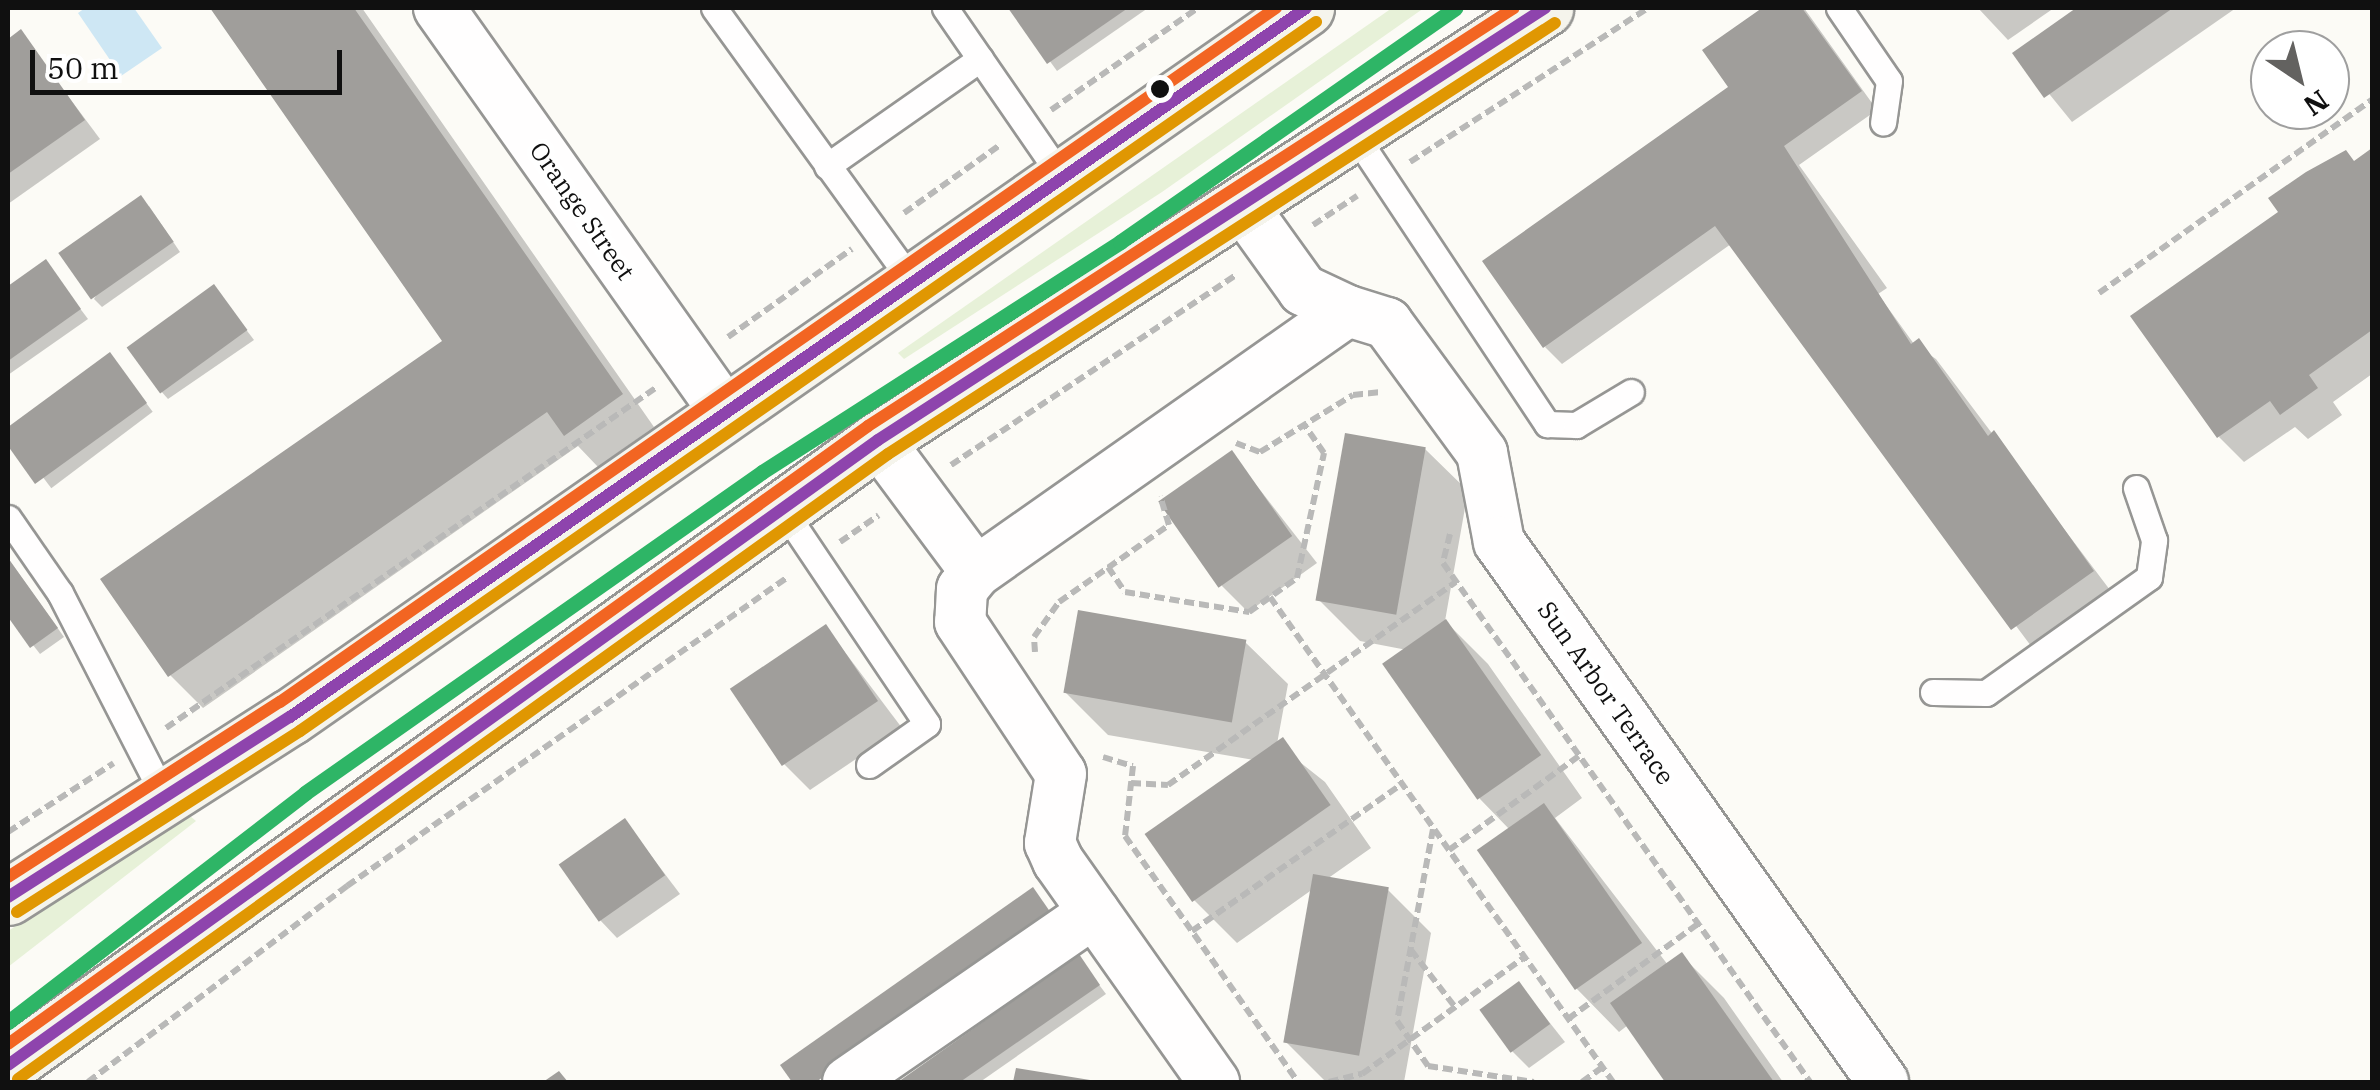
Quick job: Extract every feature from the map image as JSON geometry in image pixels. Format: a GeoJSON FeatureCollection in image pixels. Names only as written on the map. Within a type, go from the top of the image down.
{"type":"FeatureCollection","features":[{"type":"Feature","properties":{"kind":"main road"},"geometry":{"type":"LineString","coordinates":[[8,897],[165,798],[726,414],[1306,8]]}},
{"type":"Feature","properties":{"kind":"main road"},"geometry":{"type":"LineString","coordinates":[[8,1066],[878,440],[1544,8]]}},
{"type":"Feature","properties":{"kind":"street","name":"Orange Street"},"geometry":{"type":"LineString","coordinates":[[438,8],[726,414]]}},
{"type":"Feature","properties":{"kind":"street","name":"Sun Arbor Terrace"},"geometry":{"type":"LineString","coordinates":[[1242,204],[1304,290],[1348,311],[1387,323],[1404,340],[1482,453],[1499,542],[1883,1082]]}},
{"type":"Feature","properties":{"kind":"street"},"geometry":{"type":"LineString","coordinates":[[1214,1082],[1094,912],[1050,842],[1061,774],[1049,748],[960,622],[962,589],[976,572],[1348,311]]}},
{"type":"Feature","properties":{"kind":"street"},"geometry":{"type":"LineString","coordinates":[[878,440],[976,572]]}},
{"type":"Feature","properties":{"kind":"street"},"geometry":{"type":"LineString","coordinates":[[848,1082],[1094,912]]}},
{"type":"Feature","properties":{"kind":"lane"},"geometry":{"type":"LineString","coordinates":[[714,8],[913,283]]}},
{"type":"Feature","properties":{"kind":"lane"},"geometry":{"type":"LineString","coordinates":[[944,8],[1063,178]]}},
{"type":"Feature","properties":{"kind":"lane"},"geometry":{"type":"LineString","coordinates":[[1839,8],[1889,81],[1883,123]]}},
{"type":"Feature","properties":{"kind":"lane"},"geometry":{"type":"LineString","coordinates":[[826,166],[980,59]]}},
{"type":"Feature","properties":{"kind":"lane"},"geometry":{"type":"LineString","coordinates":[[1353,132],[1380,181],[1547,424],[1576,426],[1631,392]]}},
{"type":"Feature","properties":{"kind":"lane"},"geometry":{"type":"LineString","coordinates":[[1934,692],[1986,693],[2148,577],[2154,540],[2136,488]]}},
{"type":"Feature","properties":{"kind":"lane"},"geometry":{"type":"LineString","coordinates":[[782,508],[928,724],[869,765]]}},
{"type":"Feature","properties":{"kind":"lane"},"geometry":{"type":"LineString","coordinates":[[8,518],[60,593],[165,798]]}},
{"type":"Feature","properties":{"kind":"path"},"geometry":{"type":"LineString","coordinates":[[735,332],[1198,8]]}},
{"type":"Feature","properties":{"kind":"path"},"geometry":{"type":"LineString","coordinates":[[88,1082],[347,886],[916,491],[1092,364],[1274,252],[1648,8]]}},
{"type":"Feature","properties":{"kind":"path"},"geometry":{"type":"LineString","coordinates":[[2099,293],[2372,100]]}},
{"type":"Feature","properties":{"kind":"path"},"geometry":{"type":"LineString","coordinates":[[1227,439],[1260,452],[1353,395],[1392,391]]}},
{"type":"Feature","properties":{"kind":"path"},"geometry":{"type":"LineString","coordinates":[[152,737],[649,393]]}},
{"type":"Feature","properties":{"kind":"path"},"geometry":{"type":"LineString","coordinates":[[1108,567],[1125,592],[1249,612],[1297,578],[1324,453],[1304,424]]}},
{"type":"Feature","properties":{"kind":"path"},"geometry":{"type":"LineString","coordinates":[[1036,666],[1034,637],[1050,614],[1168,525],[1158,489],[1172,479]]}},
{"type":"Feature","properties":{"kind":"path"},"geometry":{"type":"LineString","coordinates":[[1455,513],[1443,563],[1810,1082]]}},
{"type":"Feature","properties":{"kind":"path"},"geometry":{"type":"LineString","coordinates":[[1131,784],[1168,785],[1456,582]]}},
{"type":"Feature","properties":{"kind":"path"},"geometry":{"type":"LineString","coordinates":[[1270,597],[1613,1082]]}},
{"type":"Feature","properties":{"kind":"path"},"geometry":{"type":"LineString","coordinates":[[1088,742],[1099,756],[1133,766],[1125,836],[1298,1082]]}},
{"type":"Feature","properties":{"kind":"path"},"geometry":{"type":"LineString","coordinates":[[1449,850],[1580,756]]}},
{"type":"Feature","properties":{"kind":"path"},"geometry":{"type":"LineString","coordinates":[[8,832],[118,760]]}},
{"type":"Feature","properties":{"kind":"path"},"geometry":{"type":"LineString","coordinates":[[1192,931],[1402,784]]}},
{"type":"Feature","properties":{"kind":"path"},"geometry":{"type":"LineString","coordinates":[[1433,828],[1397,1021],[1428,1066],[1534,1082]]}},
{"type":"Feature","properties":{"kind":"path"},"geometry":{"type":"LineString","coordinates":[[1568,1019],[1698,924]]}},
{"type":"Feature","properties":{"kind":"path"},"geometry":{"type":"LineString","coordinates":[[1411,950],[1455,1007]]}},
{"type":"Feature","properties":{"kind":"path"},"geometry":{"type":"LineString","coordinates":[[1329,1082],[1362,1074],[1525,957]]}},
{"type":"Feature","properties":{"kind":"path"},"geometry":{"type":"LineString","coordinates":[[1582,1082],[1602,1067]]}},
{"type":"Feature","properties":{"kind":"green space"},"geometry":{"type":"Polygon","coordinates":[[[1392,8],[1424,8],[1162,192],[904,359],[898,353],[1392,8]]]}},
{"type":"Feature","properties":{"kind":"green space"},"geometry":{"type":"Polygon","coordinates":[[[190,816],[196,821],[8,967],[8,931],[190,816]]]}},
{"type":"Feature","properties":{"kind":"water"},"geometry":{"type":"Polygon","coordinates":[[[85,8],[134,8],[162,48],[121,76],[78,13],[85,8]]]}},
{"type":"Feature","properties":{"kind":"building"},"geometry":{"type":"Polygon","coordinates":[[[210,8],[354,8],[623,394],[564,436],[547,412],[168,677],[100,579],[442,341],[210,8]]]}},
{"type":"Feature","properties":{"kind":"building"},"geometry":{"type":"Polygon","coordinates":[[[1008,8],[1128,8],[1047,64],[1008,8]]]}},
{"type":"Feature","properties":{"kind":"building"},"geometry":{"type":"Polygon","coordinates":[[[1762,8],[1802,8],[1862,91],[1784,146],[1911,344],[1919,338],[1988,436],[1994,430],[2094,571],[2011,630],[1715,226],[1543,348],[1482,261],[1728,87],[1702,50],[1762,8]]]}},
{"type":"Feature","properties":{"kind":"building"},"geometry":{"type":"Polygon","coordinates":[[[2076,8],[2173,8],[2044,98],[2012,53],[2076,8]]]}},
{"type":"Feature","properties":{"kind":"building"},"geometry":{"type":"Polygon","coordinates":[[[21,29],[85,120],[8,174],[8,39],[21,29]]]}},
{"type":"Feature","properties":{"kind":"building"},"geometry":{"type":"Polygon","coordinates":[[[2372,148],[2372,330],[2309,375],[2318,388],[2280,415],[2270,401],[2217,438],[2130,316],[2278,212],[2268,198],[2346,150],[2354,161],[2372,148]]]}},
{"type":"Feature","properties":{"kind":"building"},"geometry":{"type":"Polygon","coordinates":[[[141,195],[174,242],[91,300],[58,253],[141,195]]]}},
{"type":"Feature","properties":{"kind":"building"},"geometry":{"type":"Polygon","coordinates":[[[46,259],[81,309],[8,361],[8,286],[46,259]]]}},
{"type":"Feature","properties":{"kind":"building"},"geometry":{"type":"Polygon","coordinates":[[[214,284],[248,330],[160,394],[127,347],[214,284]]]}},
{"type":"Feature","properties":{"kind":"building"},"geometry":{"type":"Polygon","coordinates":[[[110,352],[147,403],[35,484],[8,446],[8,427],[110,352]]]}},
{"type":"Feature","properties":{"kind":"building"},"geometry":{"type":"Polygon","coordinates":[[[1345,433],[1426,447],[1396,615],[1315,600],[1345,433]]]}},
{"type":"Feature","properties":{"kind":"building"},"geometry":{"type":"Polygon","coordinates":[[[1232,450],[1292,536],[1219,588],[1158,502],[1232,450]]]}},
{"type":"Feature","properties":{"kind":"building"},"geometry":{"type":"Polygon","coordinates":[[[8,558],[58,628],[30,648],[8,617],[8,558]]]}},
{"type":"Feature","properties":{"kind":"building"},"geometry":{"type":"Polygon","coordinates":[[[1078,610],[1246,640],[1232,722],[1063,693],[1078,610]]]}},
{"type":"Feature","properties":{"kind":"building"},"geometry":{"type":"Polygon","coordinates":[[[1446,619],[1541,755],[1477,800],[1382,664],[1446,619]]]}},
{"type":"Feature","properties":{"kind":"building"},"geometry":{"type":"Polygon","coordinates":[[[826,624],[878,701],[782,766],[730,689],[826,624]]]}},
{"type":"Feature","properties":{"kind":"building"},"geometry":{"type":"Polygon","coordinates":[[[1283,737],[1331,805],[1192,902],[1145,834],[1283,737]]]}},
{"type":"Feature","properties":{"kind":"building"},"geometry":{"type":"Polygon","coordinates":[[[1544,803],[1642,943],[1575,990],[1477,850],[1544,803]]]}},
{"type":"Feature","properties":{"kind":"building"},"geometry":{"type":"Polygon","coordinates":[[[625,818],[665,875],[599,922],[559,864],[625,818]]]}},
{"type":"Feature","properties":{"kind":"building"},"geometry":{"type":"Polygon","coordinates":[[[1313,874],[1389,887],[1359,1056],[1283,1042],[1313,874]]]}},
{"type":"Feature","properties":{"kind":"building"},"geometry":{"type":"Polygon","coordinates":[[[1033,887],[1053,916],[816,1082],[792,1082],[780,1065],[1033,887]]]}},
{"type":"Feature","properties":{"kind":"building"},"geometry":{"type":"Polygon","coordinates":[[[1682,952],[1774,1082],[1665,1082],[1610,1003],[1682,952]]]}},
{"type":"Feature","properties":{"kind":"building"},"geometry":{"type":"Polygon","coordinates":[[[1079,954],[1100,985],[960,1082],[898,1082],[1079,954]]]}},
{"type":"Feature","properties":{"kind":"building"},"geometry":{"type":"Polygon","coordinates":[[[1519,981],[1550,1024],[1511,1053],[1479,1010],[1519,981]]]}},
{"type":"Feature","properties":{"kind":"building"},"geometry":{"type":"Polygon","coordinates":[[[1016,1068],[1090,1080],[1090,1082],[1013,1082],[1016,1068]]]}},
{"type":"Feature","properties":{"kind":"building"},"geometry":{"type":"Polygon","coordinates":[[[559,1071],[568,1082],[543,1082],[559,1071]]]}},
{"type":"Feature","properties":{"kind":"transit line"},"geometry":{"type":"LineString","coordinates":[[8,877],[280,702],[1276,8]]}},
{"type":"Feature","properties":{"kind":"transit line"},"geometry":{"type":"LineString","coordinates":[[8,897],[290,717],[1306,8]]}},
{"type":"Feature","properties":{"kind":"transit line"},"geometry":{"type":"LineString","coordinates":[[8,1022],[305,793],[762,472],[1120,242],[1455,8]]}},
{"type":"Feature","properties":{"kind":"transit line"},"geometry":{"type":"LineString","coordinates":[[8,1044],[868,426],[1514,8]]}},
{"type":"Feature","properties":{"kind":"transit line"},"geometry":{"type":"LineString","coordinates":[[8,1065],[878,440],[1545,8]]}},
{"type":"Feature","properties":{"kind":"transit line"},"geometry":{"type":"LineString","coordinates":[[17,912],[300,731],[1316,22]]}},
{"type":"Feature","properties":{"kind":"transit line"},"geometry":{"type":"LineString","coordinates":[[18,1079],[888,454],[1555,23]]}}]}
